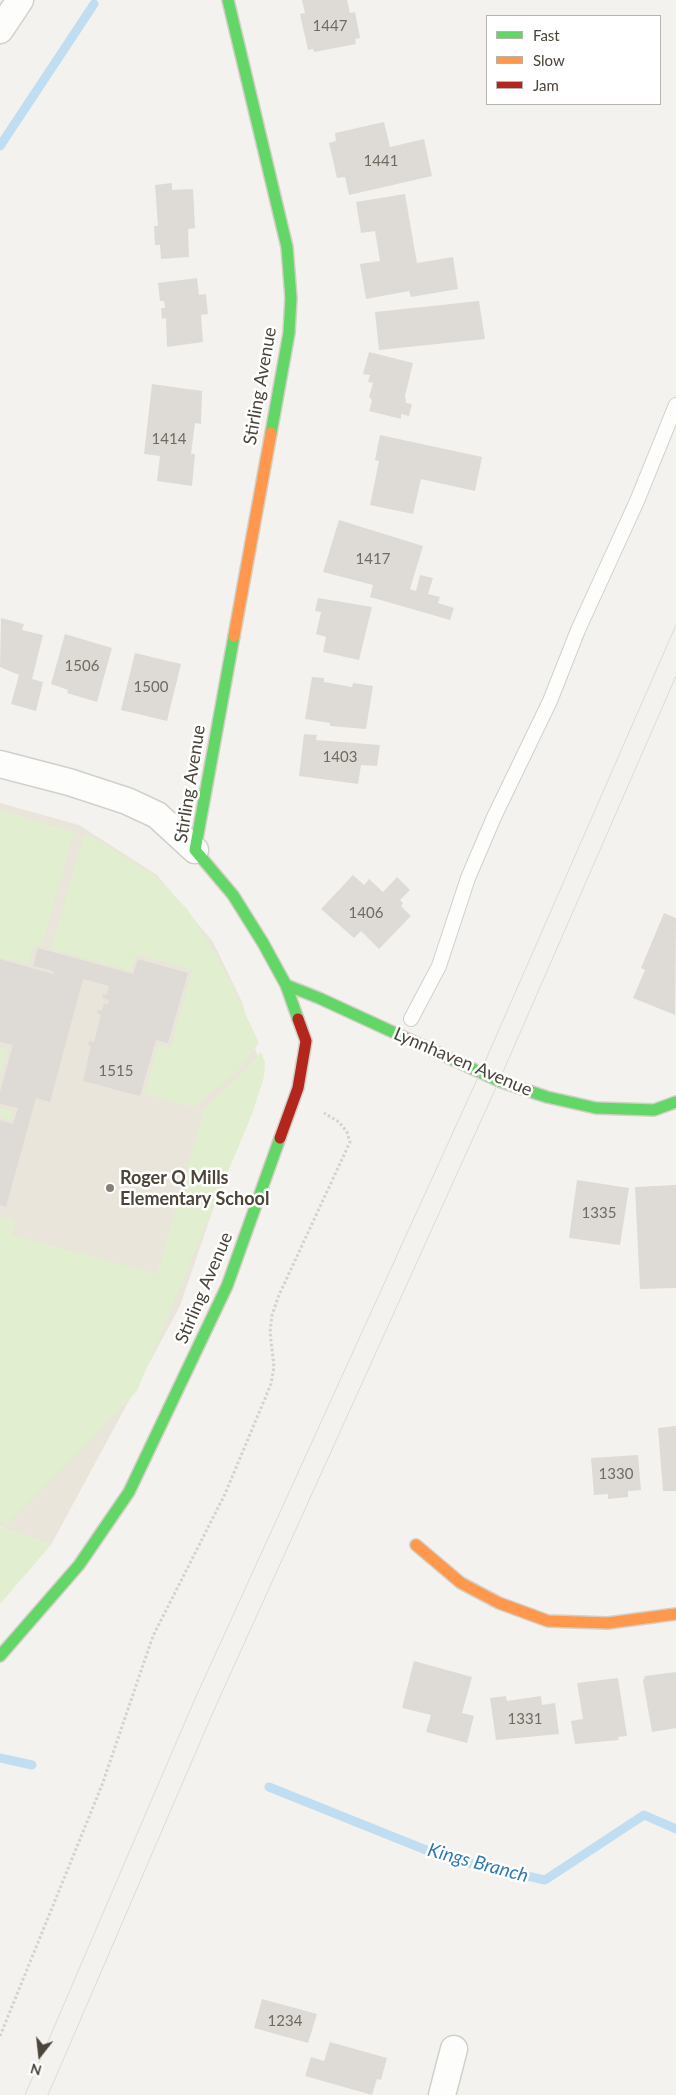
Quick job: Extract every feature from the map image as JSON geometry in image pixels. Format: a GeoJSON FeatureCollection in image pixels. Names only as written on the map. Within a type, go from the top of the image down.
{"type":"FeatureCollection","features":[{"type":"Feature","properties":{"kind":"street"},"geometry":{"type":"LineString","coordinates":[[0,30],[20,0]]}},
{"type":"Feature","properties":{"kind":"street","name":"Stirling Avenue"},"geometry":{"type":"LineString","coordinates":[[0,1656],[79,1566],[129,1492],[227,1286],[298,1088],[306,1040],[286,985],[263,943],[232,895],[194,850],[288,333],[291,298],[287,248],[228,0]]}},
{"type":"Feature","properties":{"kind":"street"},"geometry":{"type":"LineString","coordinates":[[0,764],[69,782],[128,801],[157,815],[194,850]]}},
{"type":"Feature","properties":{"kind":"street","name":"Lynnhaven Avenue"},"geometry":{"type":"LineString","coordinates":[[286,985],[319,998],[498,1081],[547,1097],[596,1108],[654,1110],[676,1102]]}},
{"type":"Feature","properties":{"kind":"street"},"geometry":{"type":"LineString","coordinates":[[416,1546],[461,1583],[498,1603],[548,1621],[608,1623],[676,1614]]}},
{"type":"Feature","properties":{"kind":"street"},"geometry":{"type":"LineString","coordinates":[[442,2095],[454,2049]]}},
{"type":"Feature","properties":{"kind":"lane"},"geometry":{"type":"LineString","coordinates":[[411,1019],[439,966],[461,894],[494,817],[550,701],[578,630],[637,501],[676,406]]}},
{"type":"Feature","properties":{"kind":"path"},"geometry":{"type":"LineString","coordinates":[[0,2036],[102,1785],[153,1636],[225,1494],[271,1384],[274,1368],[270,1332],[272,1315],[279,1295],[350,1142],[347,1132],[339,1122],[324,1113]]}},
{"type":"Feature","properties":{"kind":"shaded area","name":"Roger Q Mills Elementary School"},"geometry":{"type":"Polygon","coordinates":[[[0,803],[79,825],[157,875],[213,942],[242,1002],[261,1069],[180,1306],[51,1545],[0,1526],[0,803]]]}},
{"type":"Feature","properties":{"kind":"green space"},"geometry":{"type":"Polygon","coordinates":[[[0,810],[74,832],[41,947],[34,945],[28,964],[0,957],[0,810]]]}},
{"type":"Feature","properties":{"kind":"green space"},"geometry":{"type":"Polygon","coordinates":[[[84,834],[98,840],[154,875],[188,910],[223,966],[259,1043],[237,1072],[193,1107],[145,1094],[158,1045],[171,1048],[192,970],[136,954],[131,971],[51,949],[84,834]]]}},
{"type":"Feature","properties":{"kind":"green space"},"geometry":{"type":"Polygon","coordinates":[[[0,1048],[7,1050],[0,1076],[0,1048]]]}},
{"type":"Feature","properties":{"kind":"green space"},"geometry":{"type":"Polygon","coordinates":[[[261,1052],[265,1062],[264,1077],[252,1114],[137,1391],[7,1525],[0,1522],[0,1216],[15,1220],[12,1235],[157,1274],[204,1110],[261,1052]]]}},
{"type":"Feature","properties":{"kind":"green space"},"geometry":{"type":"Polygon","coordinates":[[[0,1108],[13,1112],[11,1120],[0,1117],[0,1108]]]}},
{"type":"Feature","properties":{"kind":"green space"},"geometry":{"type":"Polygon","coordinates":[[[0,1526],[51,1545],[0,1604],[0,1526]]]}},
{"type":"Feature","properties":{"kind":"building"},"geometry":{"type":"Polygon","coordinates":[[[302,0],[347,0],[350,13],[355,12],[360,38],[355,39],[356,44],[314,52],[313,49],[308,50],[300,14],[305,13],[302,0]]]}},
{"type":"Feature","properties":{"kind":"building"},"geometry":{"type":"Polygon","coordinates":[[[384,122],[390,147],[424,139],[432,176],[349,195],[345,177],[337,178],[329,143],[336,141],[335,133],[384,122]]]}},
{"type":"Feature","properties":{"kind":"building"},"geometry":{"type":"Polygon","coordinates":[[[172,183],[172,190],[193,189],[195,228],[188,229],[189,257],[161,259],[160,245],[155,245],[154,226],[158,226],[155,185],[172,183]]]}},
{"type":"Feature","properties":{"kind":"building"},"geometry":{"type":"Polygon","coordinates":[[[405,194],[417,263],[453,257],[458,289],[411,297],[409,291],[366,299],[360,264],[380,261],[375,231],[361,233],[356,202],[405,194]]]}},
{"type":"Feature","properties":{"kind":"building"},"geometry":{"type":"Polygon","coordinates":[[[197,278],[199,295],[206,294],[208,314],[201,315],[203,342],[167,347],[166,318],[162,319],[161,308],[165,308],[164,301],[160,301],[158,283],[197,278]]]}},
{"type":"Feature","properties":{"kind":"building"},"geometry":{"type":"Polygon","coordinates":[[[479,301],[485,339],[379,350],[375,312],[479,301]]]}},
{"type":"Feature","properties":{"kind":"building"},"geometry":{"type":"Polygon","coordinates":[[[369,352],[413,363],[405,396],[406,403],[412,404],[409,416],[401,414],[401,419],[369,411],[372,400],[369,397],[373,383],[368,382],[370,375],[363,374],[369,352]]]}},
{"type":"Feature","properties":{"kind":"building"},"geometry":{"type":"Polygon","coordinates":[[[152,384],[202,391],[201,424],[195,423],[191,454],[195,454],[192,486],[157,481],[160,456],[144,454],[152,384]]]}},
{"type":"Feature","properties":{"kind":"building"},"geometry":{"type":"Polygon","coordinates":[[[380,435],[482,457],[475,491],[421,479],[413,514],[370,505],[379,461],[375,460],[380,435]]]}},
{"type":"Feature","properties":{"kind":"building"},"geometry":{"type":"Polygon","coordinates":[[[339,520],[423,546],[410,589],[416,591],[420,575],[433,578],[428,594],[440,597],[438,603],[454,608],[450,620],[370,597],[373,585],[323,572],[339,520]]]}},
{"type":"Feature","properties":{"kind":"building"},"geometry":{"type":"Polygon","coordinates":[[[318,598],[372,607],[359,660],[323,652],[326,637],[316,634],[321,612],[315,611],[318,598]]]}},
{"type":"Feature","properties":{"kind":"building"},"geometry":{"type":"Polygon","coordinates":[[[1,618],[24,624],[22,630],[43,635],[32,679],[43,682],[36,711],[11,704],[19,675],[0,667],[1,618]]]}},
{"type":"Feature","properties":{"kind":"building"},"geometry":{"type":"Polygon","coordinates":[[[65,634],[112,648],[97,702],[67,693],[68,690],[51,684],[65,634]]]}},
{"type":"Feature","properties":{"kind":"building"},"geometry":{"type":"Polygon","coordinates":[[[135,653],[181,664],[167,721],[121,710],[135,653]]]}},
{"type":"Feature","properties":{"kind":"building"},"geometry":{"type":"Polygon","coordinates":[[[312,677],[324,678],[324,682],[352,687],[353,683],[373,686],[366,729],[330,726],[330,723],[305,719],[312,677]]]}},
{"type":"Feature","properties":{"kind":"building"},"geometry":{"type":"Polygon","coordinates":[[[304,734],[317,735],[316,740],[380,745],[377,766],[361,765],[358,784],[299,776],[304,734]]]}},
{"type":"Feature","properties":{"kind":"building"},"geometry":{"type":"Polygon","coordinates":[[[353,875],[364,885],[369,879],[383,892],[397,877],[410,890],[400,900],[403,903],[401,906],[411,916],[379,949],[361,931],[354,938],[321,909],[353,875]]]}},
{"type":"Feature","properties":{"kind":"building"},"geometry":{"type":"Polygon","coordinates":[[[664,913],[676,918],[675,1015],[633,998],[645,970],[641,968],[664,913]]]}},
{"type":"Feature","properties":{"kind":"building"},"geometry":{"type":"Polygon","coordinates":[[[38,948],[133,974],[138,959],[188,973],[168,1043],[156,1040],[140,1096],[83,1081],[91,1046],[88,1045],[89,1041],[94,1042],[101,1015],[97,1013],[98,1010],[102,1011],[104,1003],[108,1005],[109,1000],[102,998],[103,994],[107,995],[109,986],[83,979],[50,1102],[36,1098],[6,1207],[0,1205],[0,1120],[13,1124],[18,1108],[0,1104],[0,1092],[13,1045],[0,1042],[0,959],[53,974],[53,971],[33,966],[38,948]]]}},
{"type":"Feature","properties":{"kind":"building"},"geometry":{"type":"Polygon","coordinates":[[[577,1180],[629,1188],[620,1245],[569,1238],[577,1180]]]}},
{"type":"Feature","properties":{"kind":"building"},"geometry":{"type":"Polygon","coordinates":[[[676,1185],[676,1288],[640,1289],[635,1187],[676,1185]]]}},
{"type":"Feature","properties":{"kind":"building"},"geometry":{"type":"Polygon","coordinates":[[[676,1426],[676,1491],[663,1491],[658,1428],[676,1426]]]}},
{"type":"Feature","properties":{"kind":"building"},"geometry":{"type":"Polygon","coordinates":[[[638,1455],[641,1490],[628,1491],[628,1497],[608,1499],[608,1494],[594,1495],[591,1458],[638,1455]]]}},
{"type":"Feature","properties":{"kind":"building"},"geometry":{"type":"Polygon","coordinates":[[[414,1661],[472,1677],[462,1713],[474,1716],[467,1743],[426,1732],[431,1715],[402,1708],[414,1661]]]}},
{"type":"Feature","properties":{"kind":"building"},"geometry":{"type":"Polygon","coordinates":[[[676,1672],[676,1728],[652,1732],[643,1681],[645,1676],[676,1672]]]}},
{"type":"Feature","properties":{"kind":"building"},"geometry":{"type":"Polygon","coordinates":[[[618,1678],[627,1736],[618,1737],[619,1740],[575,1744],[571,1721],[583,1719],[577,1683],[618,1678]]]}},
{"type":"Feature","properties":{"kind":"building"},"geometry":{"type":"Polygon","coordinates":[[[506,1696],[507,1701],[541,1696],[542,1705],[555,1703],[559,1734],[496,1740],[490,1698],[506,1696]]]}},
{"type":"Feature","properties":{"kind":"building"},"geometry":{"type":"Polygon","coordinates":[[[262,1999],[317,2014],[308,2043],[254,2028],[262,1999]]]}},
{"type":"Feature","properties":{"kind":"building"},"geometry":{"type":"Polygon","coordinates":[[[330,2042],[387,2058],[381,2080],[377,2079],[372,2095],[305,2076],[311,2057],[324,2061],[330,2042]]]}},
{"type":"Feature","properties":{"kind":"waterway"},"geometry":{"type":"LineString","coordinates":[[0,146],[94,4]]}},
{"type":"Feature","properties":{"kind":"waterway","name":"Kings Branch"},"geometry":{"type":"LineString","coordinates":[[0,1758],[32,1765]]}},
{"type":"Feature","properties":{"kind":"waterway","name":"Kings Branch"},"geometry":{"type":"LineString","coordinates":[[269,1787],[446,1858],[545,1880],[644,1815],[676,1829]]}},
{"type":"Feature","properties":{"kind":"tram line"},"geometry":{"type":"LineString","coordinates":[[25,2095],[194,1701],[480,1073],[676,625]]}},
{"type":"Feature","properties":{"kind":"tram line"},"geometry":{"type":"LineString","coordinates":[[48,2095],[214,1710],[499,1081],[676,676]]}},
{"type":"Feature","properties":{"kind":"traffic: fast"},"geometry":{"type":"LineString","coordinates":[[228,0],[287,247],[291,298],[289,333],[271,433]]}},
{"type":"Feature","properties":{"kind":"traffic: fast"},"geometry":{"type":"LineString","coordinates":[[234,636],[195,850],[233,895],[263,943],[286,985],[298,1019]]}},
{"type":"Feature","properties":{"kind":"traffic: fast"},"geometry":{"type":"LineString","coordinates":[[286,985],[319,998],[499,1081],[547,1097],[596,1108],[654,1110],[676,1102]]}},
{"type":"Feature","properties":{"kind":"traffic: fast"},"geometry":{"type":"LineString","coordinates":[[0,1656],[79,1565],[129,1492],[227,1286],[280,1138]]}},
{"type":"Feature","properties":{"kind":"traffic: slow"},"geometry":{"type":"LineString","coordinates":[[234,636],[271,433]]}},
{"type":"Feature","properties":{"kind":"traffic: slow"},"geometry":{"type":"LineString","coordinates":[[416,1545],[461,1583],[499,1603],[548,1621],[608,1623],[676,1614]]}},
{"type":"Feature","properties":{"kind":"traffic: jam"},"geometry":{"type":"LineString","coordinates":[[280,1138],[298,1088],[306,1041],[298,1019]]}},
{"type":"Feature","properties":{"kind":"place","name":"Roger Q Mills Elementary School"},"geometry":{"type":"Point","coordinates":[110,1188]}}]}
